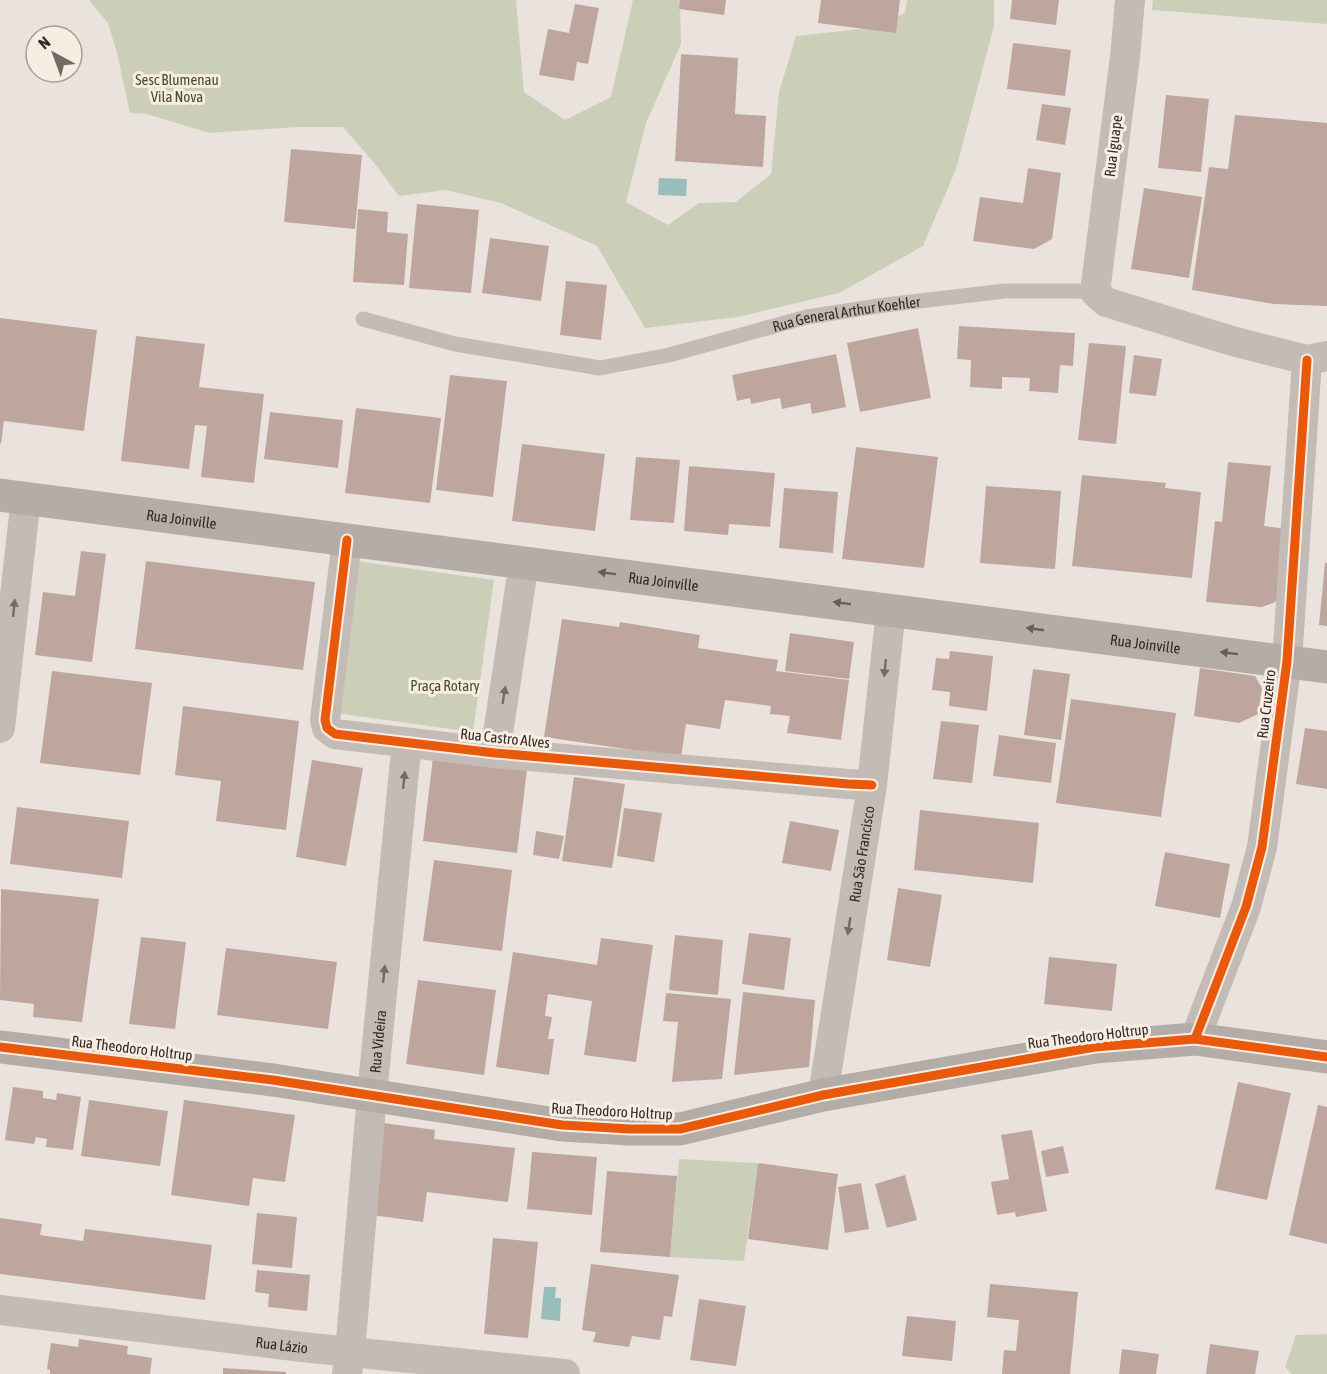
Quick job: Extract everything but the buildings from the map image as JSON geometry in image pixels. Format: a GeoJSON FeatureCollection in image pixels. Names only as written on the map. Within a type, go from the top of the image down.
{"type":"FeatureCollection","features":[{"type":"Feature","properties":{"kind":"main road","name":"Rua Joinville"},"geometry":{"type":"LineString","coordinates":[[13,496],[1327,667]]}},
{"type":"Feature","properties":{"kind":"main road","name":"Rua Theodoro Holtrup"},"geometry":{"type":"LineString","coordinates":[[0,1047],[273,1080],[562,1125],[630,1129],[680,1129],[823,1095],[1095,1047],[1195,1040],[1327,1058]]}},
{"type":"Feature","properties":{"kind":"street","name":"Rua Iguape"},"geometry":{"type":"LineString","coordinates":[[1095,292],[1125,57],[1130,0]]}},
{"type":"Feature","properties":{"kind":"street","name":"Rua General Arthur Koehler"},"geometry":{"type":"LineString","coordinates":[[1095,292],[1106,302],[1232,340],[1317,358]]}},
{"type":"Feature","properties":{"kind":"street","name":"Rua Cruzeiro"},"geometry":{"type":"LineString","coordinates":[[1195,1040],[1246,907],[1262,846],[1287,661],[1317,358]]}},
{"type":"Feature","properties":{"kind":"street"},"geometry":{"type":"LineString","coordinates":[[0,728],[13,496]]}},
{"type":"Feature","properties":{"kind":"street","name":"Rua Castro Alves"},"geometry":{"type":"LineString","coordinates":[[347,540],[325,720],[327,728],[335,734],[495,753],[872,785]]}},
{"type":"Feature","properties":{"kind":"street"},"geometry":{"type":"LineString","coordinates":[[495,753],[524,562]]}},
{"type":"Feature","properties":{"kind":"street","name":"Rua São Francisco"},"geometry":{"type":"LineString","coordinates":[[823,1095],[872,785],[891,609]]}},
{"type":"Feature","properties":{"kind":"street","name":"Rua Videira"},"geometry":{"type":"LineString","coordinates":[[349,1363],[372,1095],[405,761],[409,743]]}},
{"type":"Feature","properties":{"kind":"street","name":"Rua Lázio"},"geometry":{"type":"LineString","coordinates":[[0,1310],[349,1363],[565,1374]]}},
{"type":"Feature","properties":{"kind":"lane","name":"Rua General Arthur Koehler"},"geometry":{"type":"LineString","coordinates":[[363,319],[455,344],[600,368],[669,355],[807,317],[885,305],[1005,291],[1095,292]]}},
{"type":"Feature","properties":{"kind":"green space","name":"Sesc Blumenau Vila Nova"},"geometry":{"type":"Polygon","coordinates":[[[89,0],[516,0],[524,92],[565,120],[611,97],[633,0],[680,0],[681,44],[646,123],[626,202],[668,225],[699,203],[736,202],[771,174],[779,92],[796,36],[870,28],[905,13],[907,0],[994,0],[994,26],[956,169],[923,246],[839,293],[738,317],[645,328],[597,246],[501,203],[445,190],[399,196],[343,127],[297,127],[209,133],[147,114],[130,113],[108,23],[89,0]]]}},
{"type":"Feature","properties":{"kind":"green space"},"geometry":{"type":"Polygon","coordinates":[[[1153,0],[1327,0],[1327,24],[1152,10],[1153,0]]]}},
{"type":"Feature","properties":{"kind":"green space","name":"Praça Rotary"},"geometry":{"type":"Polygon","coordinates":[[[356,561],[494,580],[473,732],[335,713],[356,561]]]}},
{"type":"Feature","properties":{"kind":"green space"},"geometry":{"type":"Polygon","coordinates":[[[679,1159],[758,1163],[744,1261],[670,1257],[679,1159]]]}},
{"type":"Feature","properties":{"kind":"green space"},"geometry":{"type":"Polygon","coordinates":[[[1327,1334],[1327,1374],[1292,1374],[1285,1367],[1296,1335],[1327,1334]]]}},
{"type":"Feature","properties":{"kind":"water"},"geometry":{"type":"Polygon","coordinates":[[[659,178],[687,179],[686,196],[658,195],[659,178]]]}},
{"type":"Feature","properties":{"kind":"water"},"geometry":{"type":"Polygon","coordinates":[[[544,1287],[556,1287],[555,1298],[561,1298],[560,1321],[541,1319],[544,1287]]]}},
{"type":"Feature","properties":{"kind":"cycle path"},"geometry":{"type":"LineString","coordinates":[[1195,1039],[1246,907],[1262,847],[1287,661],[1307,360]]}},
{"type":"Feature","properties":{"kind":"cycle path"},"geometry":{"type":"LineString","coordinates":[[347,540],[325,720],[327,728],[335,734],[495,753],[872,785]]}},
{"type":"Feature","properties":{"kind":"cycle path"},"geometry":{"type":"LineString","coordinates":[[0,1047],[273,1080],[562,1125],[630,1129],[680,1129],[823,1095],[1095,1047],[1195,1039],[1327,1057]]}}]}
